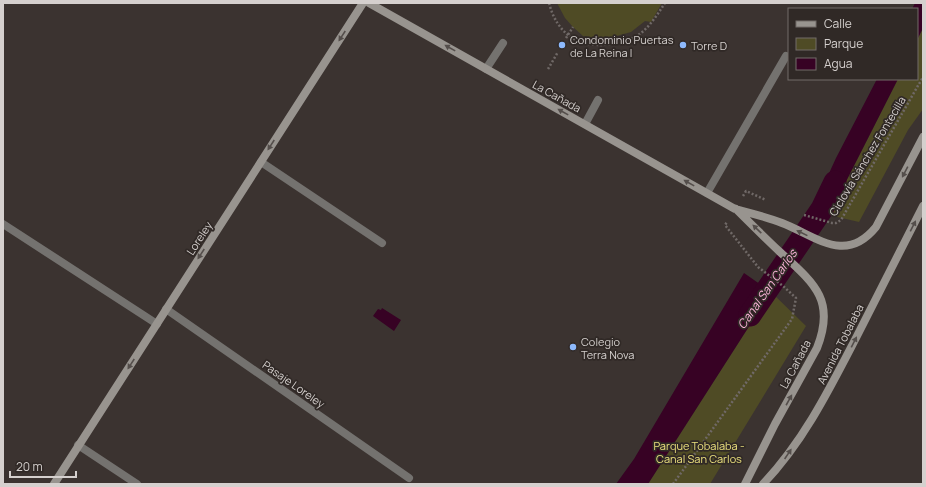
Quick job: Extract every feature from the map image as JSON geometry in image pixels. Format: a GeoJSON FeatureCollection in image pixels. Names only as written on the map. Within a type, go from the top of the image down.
{"type":"FeatureCollection","features":[{"type":"Feature","properties":{"kind":"main road","name":"Loreley"},"geometry":{"type":"LineString","coordinates":[[54,484],[363,3]]}},
{"type":"Feature","properties":{"kind":"main road","name":"La Cañada"},"geometry":{"type":"LineString","coordinates":[[369,3],[735,209],[782,223],[832,246],[843,246],[862,241],[870,235],[876,227],[923,137]]}},
{"type":"Feature","properties":{"kind":"main road","name":"Avenida Tobalaba"},"geometry":{"type":"LineString","coordinates":[[763,484],[785,460],[833,383],[923,206]]}},
{"type":"Feature","properties":{"kind":"main road","name":"La Cañada"},"geometry":{"type":"LineString","coordinates":[[735,209],[803,272],[815,286],[821,297],[825,323],[817,348],[745,484]]}},
{"type":"Feature","properties":{"kind":"street"},"geometry":{"type":"LineString","coordinates":[[486,69],[503,43]]}},
{"type":"Feature","properties":{"kind":"street"},"geometry":{"type":"LineString","coordinates":[[707,193],[786,56]]}},
{"type":"Feature","properties":{"kind":"street"},"geometry":{"type":"LineString","coordinates":[[585,124],[598,100]]}},
{"type":"Feature","properties":{"kind":"street"},"geometry":{"type":"LineString","coordinates":[[261,162],[382,244]]}},
{"type":"Feature","properties":{"kind":"street"},"geometry":{"type":"LineString","coordinates":[[3,224],[156,324]]}},
{"type":"Feature","properties":{"kind":"street","name":"Pasaje Loreley"},"geometry":{"type":"LineString","coordinates":[[166,309],[409,478]]}},
{"type":"Feature","properties":{"kind":"street"},"geometry":{"type":"LineString","coordinates":[[78,445],[137,484]]}},
{"type":"Feature","properties":{"kind":"path"},"geometry":{"type":"LineString","coordinates":[[549,3],[552,15],[567,36],[576,41],[596,45],[618,43],[635,37],[648,27],[665,3]]}},
{"type":"Feature","properties":{"kind":"path"},"geometry":{"type":"LineString","coordinates":[[567,36],[572,28]]}},
{"type":"Feature","properties":{"kind":"path"},"geometry":{"type":"LineString","coordinates":[[548,69],[558,52]]}},
{"type":"Feature","properties":{"kind":"path","name":"Ciclovía Sánchez Fontecilla"},"geometry":{"type":"LineString","coordinates":[[798,213],[832,224],[836,224],[841,220],[923,77]]}},
{"type":"Feature","properties":{"kind":"path"},"geometry":{"type":"LineString","coordinates":[[673,484],[792,319],[796,298],[758,267]]}},
{"type":"Feature","properties":{"kind":"green space"},"geometry":{"type":"Polygon","coordinates":[[[557,3],[662,3],[651,22],[645,21],[631,32],[598,39],[583,36],[565,18],[557,3]]]}},
{"type":"Feature","properties":{"kind":"green space"},"geometry":{"type":"Polygon","coordinates":[[[923,28],[923,109],[908,130],[859,222],[829,215],[897,80],[918,80],[918,38],[923,28]]]}},
{"type":"Feature","properties":{"kind":"green space","name":"Parque Tobalaba - Canal San Carlos"},"geometry":{"type":"Polygon","coordinates":[[[771,292],[806,326],[710,484],[648,484],[771,292]]]}},
{"type":"Feature","properties":{"kind":"water"},"geometry":{"type":"Polygon","coordinates":[[[915,3],[923,3],[923,28],[918,38],[918,8],[912,8],[915,3]]]}},
{"type":"Feature","properties":{"kind":"water"},"geometry":{"type":"Polygon","coordinates":[[[876,80],[897,80],[829,215],[815,204],[836,158],[876,80]]]}},
{"type":"Feature","properties":{"kind":"water"},"geometry":{"type":"Polygon","coordinates":[[[744,273],[771,292],[648,484],[616,484],[634,459],[744,273]]]}},
{"type":"Feature","properties":{"kind":"water"},"geometry":{"type":"Polygon","coordinates":[[[382,308],[401,320],[394,331],[373,316],[378,309],[381,310],[382,308]]]}},
{"type":"Feature","properties":{"kind":"waterway","name":"Canal San Carlos"},"geometry":{"type":"LineString","coordinates":[[750,315],[822,209],[835,182]]}},
{"type":"Feature","properties":{"kind":"place","name":"Condominio Puertas de La Reina I"},"geometry":{"type":"Point","coordinates":[562,45]}},
{"type":"Feature","properties":{"kind":"place","name":"Torre D"},"geometry":{"type":"Point","coordinates":[683,45]}},
{"type":"Feature","properties":{"kind":"place","name":"Colegio Terra Nova"},"geometry":{"type":"Point","coordinates":[573,347]}}]}
